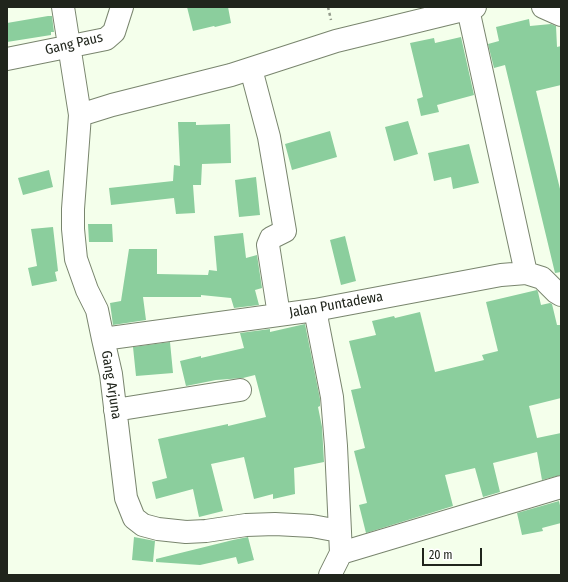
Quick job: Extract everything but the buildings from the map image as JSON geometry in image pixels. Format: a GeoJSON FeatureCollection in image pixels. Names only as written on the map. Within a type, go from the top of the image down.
{"type":"FeatureCollection","features":[{"type":"Feature","properties":{"kind":"street","name":"Gang Arjuna"},"geometry":{"type":"LineString","coordinates":[[64,7],[80,115],[73,229],[76,259],[96,310],[111,374],[126,498],[134,518],[143,525],[158,529],[186,532],[206,531],[246,525],[275,524],[312,526],[339,531]]}},
{"type":"Feature","properties":{"kind":"street","name":"Gang Paus"},"geometry":{"type":"LineString","coordinates":[[7,59],[106,40],[114,32],[122,7]]}},
{"type":"Feature","properties":{"kind":"street"},"geometry":{"type":"LineString","coordinates":[[543,7],[561,15]]}},
{"type":"Feature","properties":{"kind":"street"},"geometry":{"type":"LineString","coordinates":[[80,115],[112,105],[231,75],[336,41],[472,8],[526,273]]}},
{"type":"Feature","properties":{"kind":"street"},"geometry":{"type":"LineString","coordinates":[[251,69],[269,137],[285,231],[271,238],[268,245],[279,315]]}},
{"type":"Feature","properties":{"kind":"street","name":"Jalan Puntadewa"},"geometry":{"type":"LineString","coordinates":[[103,339],[315,310],[501,275],[526,273],[542,278],[556,292],[561,294]]}},
{"type":"Feature","properties":{"kind":"street"},"geometry":{"type":"LineString","coordinates":[[315,310],[332,397],[336,446],[341,553],[330,575]]}},
{"type":"Feature","properties":{"kind":"street"},"geometry":{"type":"LineString","coordinates":[[115,410],[240,390]]}},
{"type":"Feature","properties":{"kind":"street"},"geometry":{"type":"LineString","coordinates":[[341,553],[561,487]]}}]}
